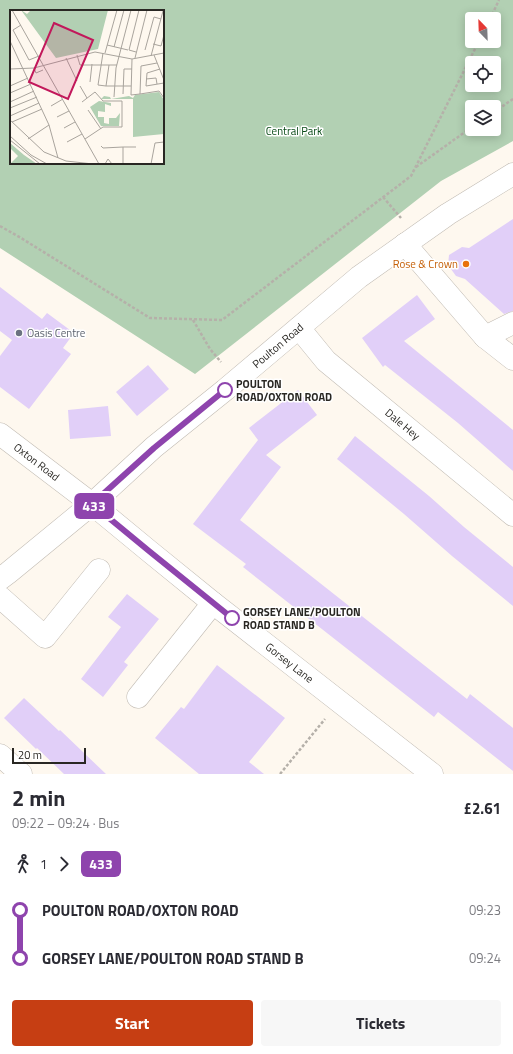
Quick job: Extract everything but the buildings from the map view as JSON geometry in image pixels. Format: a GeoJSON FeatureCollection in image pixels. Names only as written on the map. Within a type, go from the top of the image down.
{"type":"FeatureCollection","features":[{"type":"Feature","properties":{"kind":"main road","name":"Poulton Road"},"geometry":{"type":"LineString","coordinates":[[0,579],[92,504],[154,448],[359,277],[448,214],[513,174]]}},
{"type":"Feature","properties":{"kind":"main road"},"geometry":{"type":"LineString","coordinates":[[405,244],[485,337],[513,358]]}},
{"type":"Feature","properties":{"kind":"main road"},"geometry":{"type":"LineString","coordinates":[[485,337],[513,323]]}},
{"type":"Feature","properties":{"kind":"main road","name":"Dale Hey"},"geometry":{"type":"LineString","coordinates":[[299,328],[326,361],[513,515]]}},
{"type":"Feature","properties":{"kind":"main road","name":"Oxton Road"},"geometry":{"type":"LineString","coordinates":[[0,434],[92,504]]}},
{"type":"Feature","properties":{"kind":"main road","name":"Gorsey Lane"},"geometry":{"type":"LineString","coordinates":[[92,504],[214,603],[432,774]]}},
{"type":"Feature","properties":{"kind":"main road"},"geometry":{"type":"LineString","coordinates":[[0,597],[45,637],[99,570]]}},
{"type":"Feature","properties":{"kind":"main road"},"geometry":{"type":"LineString","coordinates":[[138,697],[214,603]]}},
{"type":"Feature","properties":{"kind":"main road"},"geometry":{"type":"LineString","coordinates":[[0,755],[20,774]]}},
{"type":"Feature","properties":{"kind":"path"},"geometry":{"type":"LineString","coordinates":[[493,12],[499,0]]}},
{"type":"Feature","properties":{"kind":"path"},"geometry":{"type":"LineString","coordinates":[[0,226],[150,318],[222,320],[411,176],[476,48]]}},
{"type":"Feature","properties":{"kind":"path"},"geometry":{"type":"LineString","coordinates":[[501,107],[513,98]]}},
{"type":"Feature","properties":{"kind":"path"},"geometry":{"type":"LineString","coordinates":[[416,167],[465,132]]}},
{"type":"Feature","properties":{"kind":"path"},"geometry":{"type":"LineString","coordinates":[[193,319],[210,349],[236,380]]}},
{"type":"Feature","properties":{"kind":"path"},"geometry":{"type":"LineString","coordinates":[[280,774],[339,702]]}},
{"type":"Feature","properties":{"kind":"green space","name":"Central Park"},"geometry":{"type":"Polygon","coordinates":[[[0,0],[513,0],[513,141],[441,181],[195,374],[0,248],[0,0]]]}},
{"type":"Feature","properties":{"kind":"bus line","name":"433"},"geometry":{"type":"LineString","coordinates":[[225,390],[154,448],[92,504],[232,618]]}},
{"type":"Feature","properties":{"kind":"place","name":"Rose & Crown"},"geometry":{"type":"Point","coordinates":[466,264]}},
{"type":"Feature","properties":{"kind":"place","name":"Oasis Centre"},"geometry":{"type":"Point","coordinates":[19,333]}},
{"type":"Feature","properties":{"kind":"place","name":"POULTON ROAD/OXTON ROAD"},"geometry":{"type":"Point","coordinates":[225,390]}},
{"type":"Feature","properties":{"kind":"place","name":"GORSEY LANE/POULTON ROAD STAND B"},"geometry":{"type":"Point","coordinates":[232,618]}}]}
